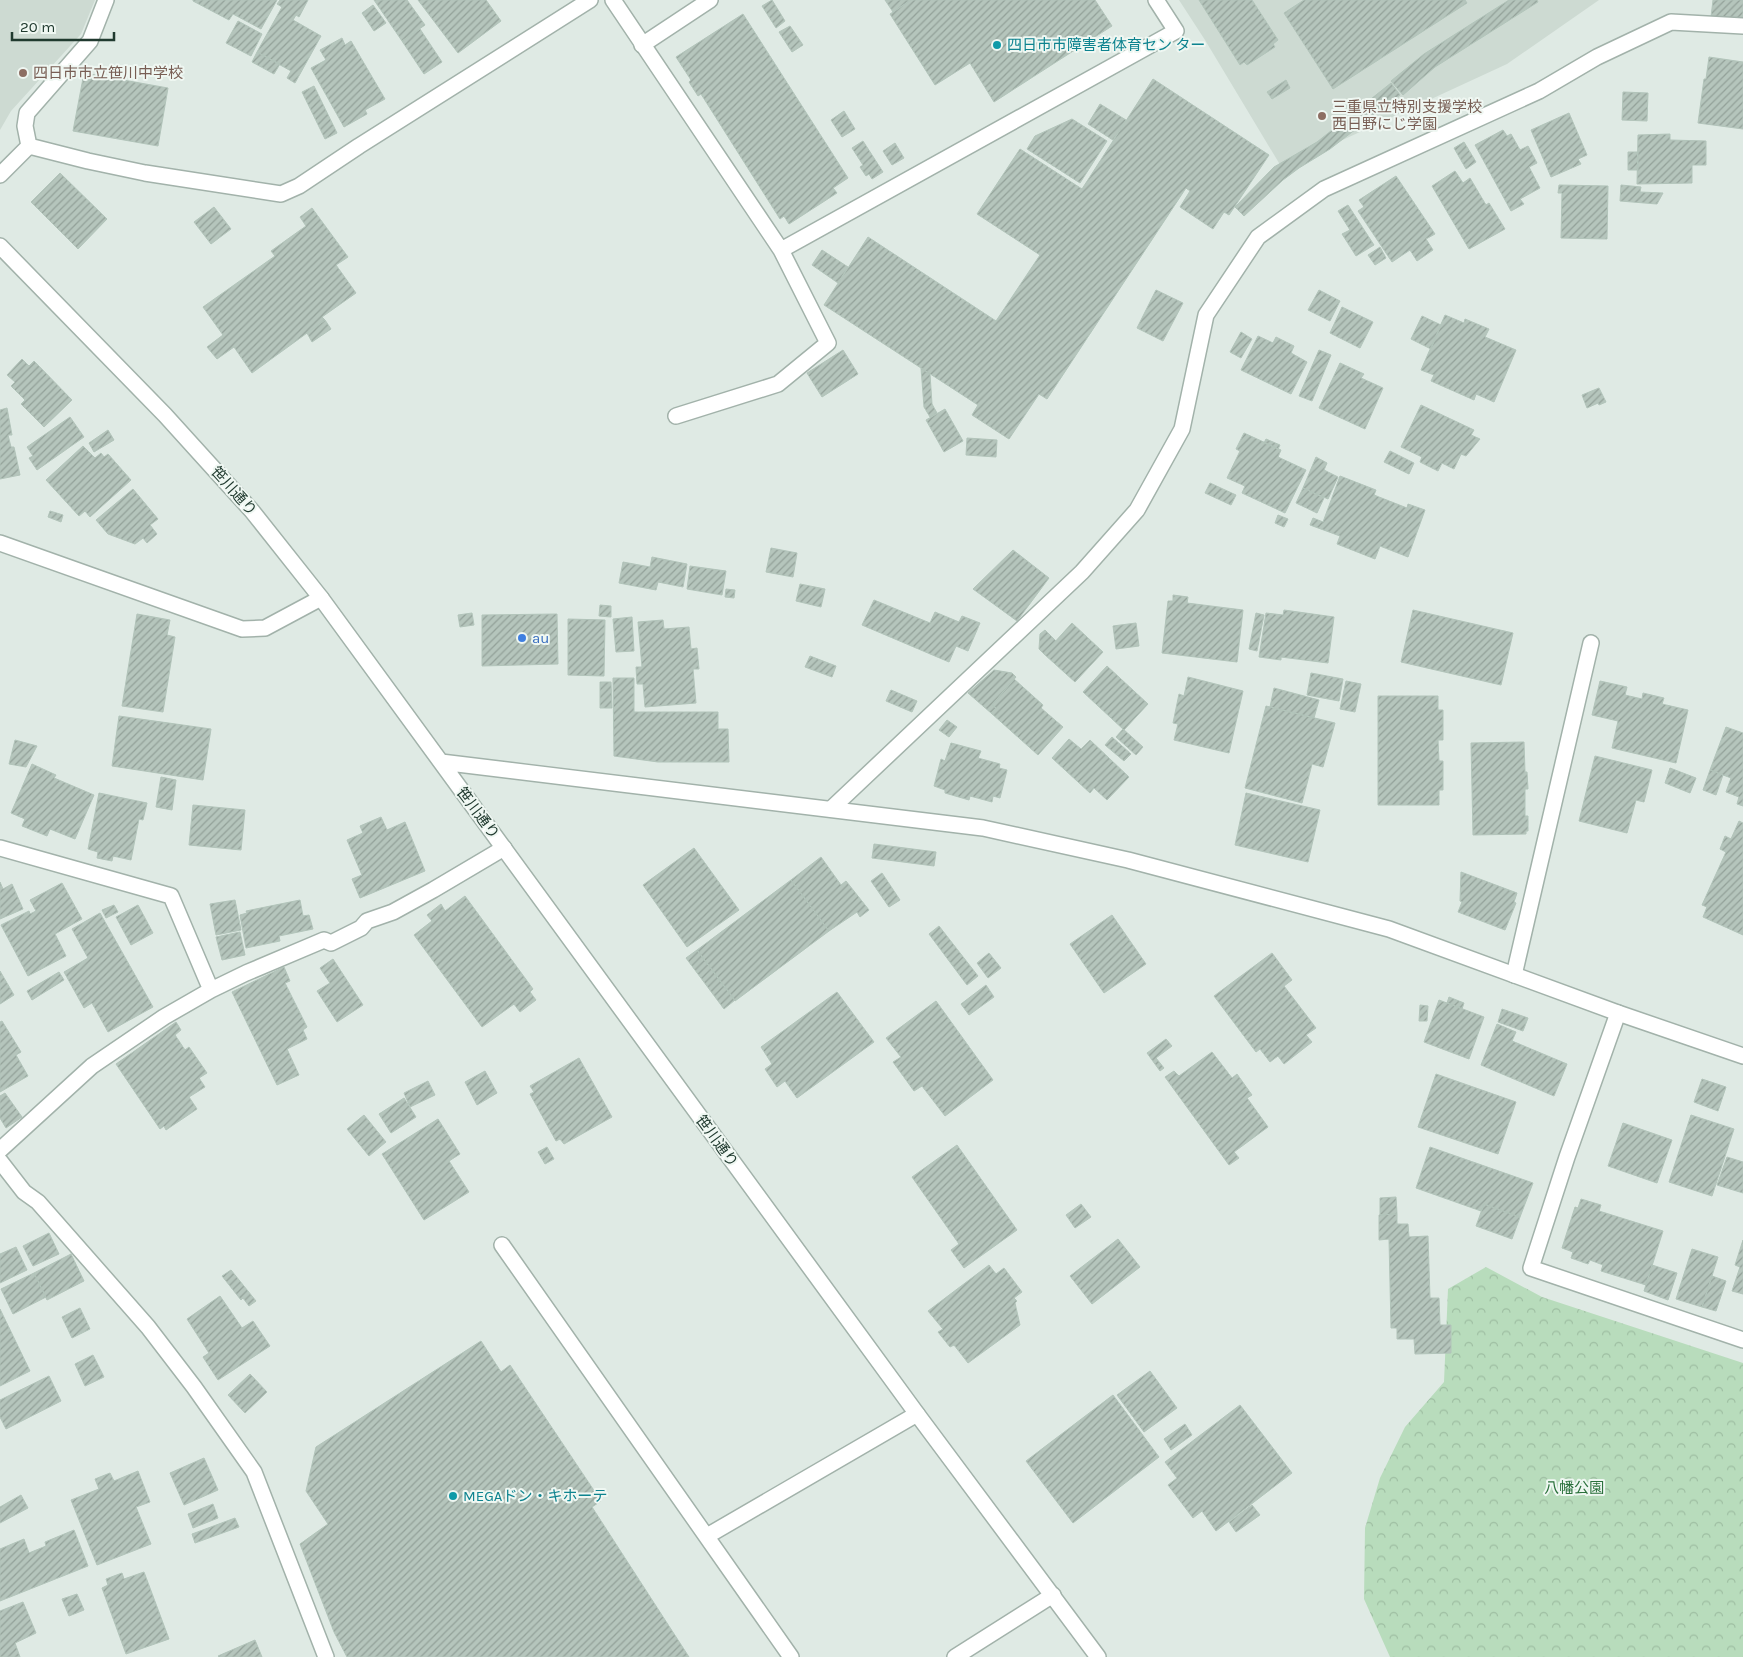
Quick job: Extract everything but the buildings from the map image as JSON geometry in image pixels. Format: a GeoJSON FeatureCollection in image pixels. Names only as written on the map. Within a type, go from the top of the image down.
{"type":"FeatureCollection","features":[{"type":"Feature","properties":{"kind":"street"},"geometry":{"type":"LineString","coordinates":[[29,146],[25,126],[27,114],[90,41],[106,0]]}},
{"type":"Feature","properties":{"kind":"street"},"geometry":{"type":"LineString","coordinates":[[29,146],[145,173],[281,194],[299,186],[590,0]]}},
{"type":"Feature","properties":{"kind":"street"},"geometry":{"type":"LineString","coordinates":[[613,0],[781,250],[828,343],[778,384],[676,416]]}},
{"type":"Feature","properties":{"kind":"street"},"geometry":{"type":"LineString","coordinates":[[642,45],[710,0]]}},
{"type":"Feature","properties":{"kind":"street"},"geometry":{"type":"LineString","coordinates":[[781,250],[1176,31],[1156,0]]}},
{"type":"Feature","properties":{"kind":"street"},"geometry":{"type":"LineString","coordinates":[[831,809],[1082,572],[1137,510],[1182,428],[1206,315],[1258,237],[1324,189],[1539,91],[1597,57],[1671,22],[1743,26]]}},
{"type":"Feature","properties":{"kind":"street"},"geometry":{"type":"LineString","coordinates":[[0,175],[29,146]]}},
{"type":"Feature","properties":{"kind":"street","name":"笹川通り"},"geometry":{"type":"LineString","coordinates":[[0,246],[165,415],[252,510],[321,598],[916,1414],[1098,1657]]}},
{"type":"Feature","properties":{"kind":"street"},"geometry":{"type":"LineString","coordinates":[[0,543],[242,629],[265,628],[321,598]]}},
{"type":"Feature","properties":{"kind":"street"},"geometry":{"type":"LineString","coordinates":[[1514,975],[1591,643]]}},
{"type":"Feature","properties":{"kind":"street"},"geometry":{"type":"LineString","coordinates":[[441,762],[983,828],[1128,860],[1389,929],[1618,1013],[1743,1056]]}},
{"type":"Feature","properties":{"kind":"street"},"geometry":{"type":"LineString","coordinates":[[0,848],[170,896],[212,990]]}},
{"type":"Feature","properties":{"kind":"street"},"geometry":{"type":"LineString","coordinates":[[0,1150],[92,1066],[164,1017],[246,973],[324,940],[331,943],[361,928],[367,921],[393,912],[504,848]]}},
{"type":"Feature","properties":{"kind":"street"},"geometry":{"type":"LineString","coordinates":[[1618,1013],[1531,1268],[1743,1340]]}},
{"type":"Feature","properties":{"kind":"street"},"geometry":{"type":"LineString","coordinates":[[0,1161],[24,1192],[38,1202],[148,1327],[194,1387],[254,1472],[326,1657]]}},
{"type":"Feature","properties":{"kind":"street"},"geometry":{"type":"LineString","coordinates":[[502,1245],[791,1657]]}},
{"type":"Feature","properties":{"kind":"street"},"geometry":{"type":"LineString","coordinates":[[706,1536],[916,1414]]}},
{"type":"Feature","properties":{"kind":"street"},"geometry":{"type":"LineString","coordinates":[[955,1657],[1053,1595]]}},
{"type":"Feature","properties":{"kind":"shaded area","name":"四日市市立笹川中学校"},"geometry":{"type":"Polygon","coordinates":[[[0,0],[95,0],[81,34],[11,111],[0,130],[0,0]]]}},
{"type":"Feature","properties":{"kind":"shaded area","name":"三重県立特別支援学校 西日野にじ学園"},"geometry":{"type":"Polygon","coordinates":[[[1179,0],[1599,0],[1507,64],[1282,168],[1179,0]]]}},
{"type":"Feature","properties":{"kind":"green space","name":"八幡公園"},"geometry":{"type":"Polygon","coordinates":[[[1486,1267],[1542,1297],[1743,1363],[1743,1657],[1390,1657],[1364,1599],[1365,1528],[1380,1478],[1405,1427],[1444,1382],[1448,1289],[1486,1267]]]}},
{"type":"Feature","properties":{"kind":"place","name":"四日市市障害者体育セン ター"},"geometry":{"type":"Point","coordinates":[997,45]}},
{"type":"Feature","properties":{"kind":"place","name":"四日市市立笹川中学校"},"geometry":{"type":"Point","coordinates":[23,73]}},
{"type":"Feature","properties":{"kind":"place","name":"三重県立特別支援学校 西日野にじ学園"},"geometry":{"type":"Point","coordinates":[1322,116]}},
{"type":"Feature","properties":{"kind":"place","name":"au"},"geometry":{"type":"Point","coordinates":[522,638]}},
{"type":"Feature","properties":{"kind":"place","name":"MEGAドン・キホーテ"},"geometry":{"type":"Point","coordinates":[453,1496]}}]}
